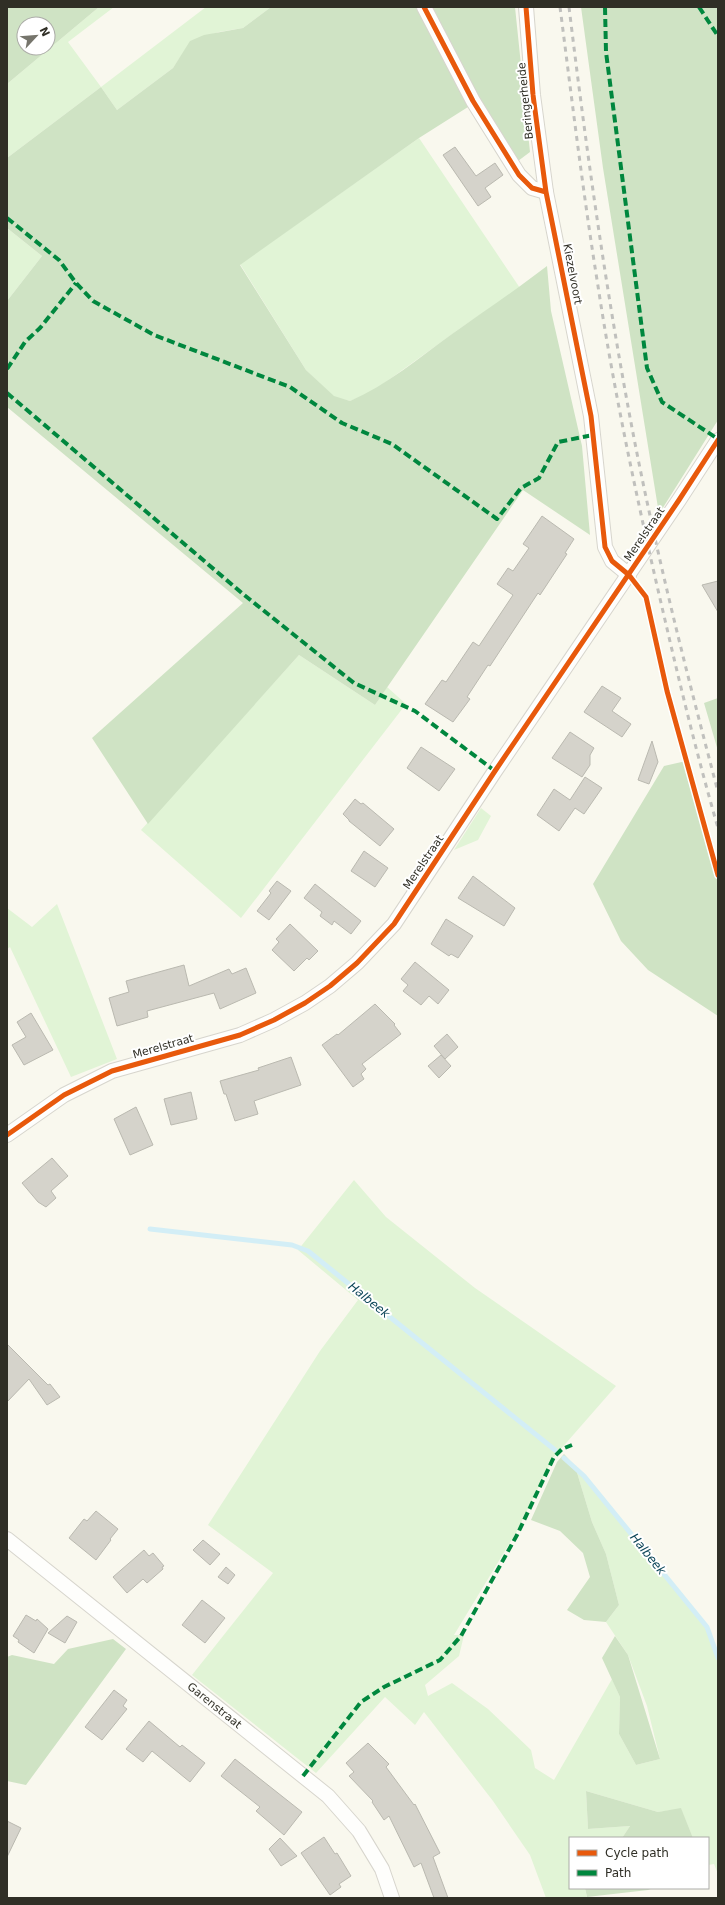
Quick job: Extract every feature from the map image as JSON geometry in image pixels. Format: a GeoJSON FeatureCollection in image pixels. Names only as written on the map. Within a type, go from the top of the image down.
{"type":"FeatureCollection","features":[{"type":"Feature","properties":{"kind":"street"},"geometry":{"type":"LineString","coordinates":[[424,7],[473,101],[519,176],[532,188],[546,192]]}},
{"type":"Feature","properties":{"kind":"street","name":"Beringerheide"},"geometry":{"type":"LineString","coordinates":[[526,7],[533,95],[546,192]]}},
{"type":"Feature","properties":{"kind":"street","name":"Kiezelvoort"},"geometry":{"type":"LineString","coordinates":[[546,192],[591,416],[605,547],[612,561],[629,575]]}},
{"type":"Feature","properties":{"kind":"street","name":"Merelstraat"},"geometry":{"type":"LineString","coordinates":[[7,1134],[64,1095],[112,1071],[240,1035],[274,1020],[324,990],[357,963],[394,924],[718,440]]}},
{"type":"Feature","properties":{"kind":"street","name":"Garenstraat"},"geometry":{"type":"LineString","coordinates":[[7,1539],[328,1796],[358,1830],[382,1869],[392,1898]]}},
{"type":"Feature","properties":{"kind":"green space"},"geometry":{"type":"Polygon","coordinates":[[[7,7],[99,7],[56,43],[56,16],[16,16],[16,56],[40,56],[7,84],[7,7]]]}},
{"type":"Feature","properties":{"kind":"green space"},"geometry":{"type":"Polygon","coordinates":[[[99,7],[114,7],[68,42],[101,87],[7,158],[7,84],[40,56],[56,56],[56,43],[99,7]]]}},
{"type":"Feature","properties":{"kind":"green space"},"geometry":{"type":"Polygon","coordinates":[[[206,7],[271,7],[243,28],[219,32],[191,41],[173,68],[117,110],[101,87],[206,7]]]}},
{"type":"Feature","properties":{"kind":"green space"},"geometry":{"type":"Polygon","coordinates":[[[271,7],[416,7],[468,107],[419,138],[240,265],[306,370],[334,396],[350,401],[364,395],[402,370],[547,266],[551,311],[582,446],[590,535],[523,490],[375,705],[299,655],[148,824],[92,738],[243,603],[7,407],[7,301],[42,256],[7,228],[7,158],[101,87],[117,110],[173,68],[190,41],[204,35],[243,28],[271,7]]]}},
{"type":"Feature","properties":{"kind":"green space"},"geometry":{"type":"Polygon","coordinates":[[[432,7],[515,7],[530,152],[518,161],[479,101],[432,7]]]}},
{"type":"Feature","properties":{"kind":"green space"},"geometry":{"type":"Polygon","coordinates":[[[581,7],[718,7],[718,420],[659,514],[603,168],[581,7]]]}},
{"type":"Feature","properties":{"kind":"green space"},"geometry":{"type":"Polygon","coordinates":[[[419,138],[520,288],[462,327],[372,392],[350,401],[334,397],[306,370],[240,264],[419,138]]]}},
{"type":"Feature","properties":{"kind":"green space"},"geometry":{"type":"Polygon","coordinates":[[[7,228],[42,256],[7,301],[7,228]]]}},
{"type":"Feature","properties":{"kind":"green space"},"geometry":{"type":"Polygon","coordinates":[[[299,655],[375,705],[387,687],[406,704],[241,918],[141,830],[299,655]]]}},
{"type":"Feature","properties":{"kind":"green space"},"geometry":{"type":"Polygon","coordinates":[[[718,698],[718,751],[704,703],[718,698]]]}},
{"type":"Feature","properties":{"kind":"green space"},"geometry":{"type":"Polygon","coordinates":[[[686,761],[718,869],[718,1016],[648,970],[621,941],[593,884],[664,766],[686,761]]]}},
{"type":"Feature","properties":{"kind":"green space"},"geometry":{"type":"Polygon","coordinates":[[[481,808],[491,816],[478,840],[454,850],[481,808]]]}},
{"type":"Feature","properties":{"kind":"green space"},"geometry":{"type":"Polygon","coordinates":[[[57,904],[117,1059],[71,1077],[10,947],[7,949],[7,908],[32,927],[57,904]]]}},
{"type":"Feature","properties":{"kind":"green space"},"geometry":{"type":"Polygon","coordinates":[[[354,1180],[386,1217],[475,1288],[616,1386],[553,1458],[517,1531],[454,1635],[464,1635],[459,1656],[425,1685],[428,1696],[452,1683],[488,1709],[531,1750],[535,1768],[554,1780],[612,1679],[620,1697],[619,1734],[636,1765],[660,1759],[647,1706],[628,1655],[606,1622],[619,1605],[606,1554],[592,1522],[575,1466],[689,1602],[709,1631],[718,1658],[718,1874],[714,1864],[709,1865],[709,1837],[693,1837],[681,1809],[658,1812],[586,1791],[588,1829],[630,1826],[623,1837],[569,1837],[569,1889],[585,1889],[587,1898],[546,1898],[530,1855],[493,1801],[424,1712],[415,1725],[385,1697],[316,1773],[192,1675],[273,1573],[208,1525],[320,1351],[358,1300],[298,1250],[354,1180]]]}},
{"type":"Feature","properties":{"kind":"green space"},"geometry":{"type":"Polygon","coordinates":[[[564,1454],[575,1466],[592,1522],[606,1554],[619,1605],[606,1622],[584,1620],[567,1610],[590,1577],[583,1553],[560,1531],[531,1520],[557,1462],[564,1454]]]}},
{"type":"Feature","properties":{"kind":"green space"},"geometry":{"type":"Polygon","coordinates":[[[615,1636],[628,1655],[660,1759],[636,1765],[619,1734],[620,1697],[602,1658],[615,1636]]]}},
{"type":"Feature","properties":{"kind":"green space"},"geometry":{"type":"Polygon","coordinates":[[[113,1639],[126,1649],[26,1785],[7,1781],[7,1657],[12,1655],[54,1664],[68,1649],[113,1639]]]}},
{"type":"Feature","properties":{"kind":"green space"},"geometry":{"type":"Polygon","coordinates":[[[586,1791],[658,1812],[681,1808],[693,1837],[623,1837],[630,1826],[588,1829],[586,1791]]]}},
{"type":"Feature","properties":{"kind":"green space"},"geometry":{"type":"Polygon","coordinates":[[[585,1889],[650,1889],[648,1890],[587,1897],[585,1889]]]}},
{"type":"Feature","properties":{"kind":"building"},"geometry":{"type":"Polygon","coordinates":[[[455,147],[476,176],[495,163],[503,175],[485,188],[491,197],[478,206],[443,155],[455,147]]]}},
{"type":"Feature","properties":{"kind":"building"},"geometry":{"type":"Polygon","coordinates":[[[542,516],[574,539],[565,553],[567,554],[540,595],[538,593],[490,666],[488,665],[467,697],[470,699],[453,722],[425,704],[442,680],[446,682],[473,642],[479,646],[513,595],[497,584],[508,568],[513,571],[529,548],[523,544],[542,516]]]}},
{"type":"Feature","properties":{"kind":"building"},"geometry":{"type":"Polygon","coordinates":[[[718,581],[718,612],[702,585],[718,581]]]}},
{"type":"Feature","properties":{"kind":"building"},"geometry":{"type":"Polygon","coordinates":[[[602,686],[621,698],[612,711],[631,724],[622,737],[584,712],[602,686]]]}},
{"type":"Feature","properties":{"kind":"building"},"geometry":{"type":"Polygon","coordinates":[[[570,732],[594,748],[590,755],[590,765],[582,777],[552,758],[570,732]]]}},
{"type":"Feature","properties":{"kind":"building"},"geometry":{"type":"Polygon","coordinates":[[[652,741],[658,762],[649,784],[638,780],[652,741]]]}},
{"type":"Feature","properties":{"kind":"building"},"geometry":{"type":"Polygon","coordinates":[[[421,747],[455,769],[439,791],[407,768],[421,747]]]}},
{"type":"Feature","properties":{"kind":"building"},"geometry":{"type":"Polygon","coordinates":[[[585,777],[602,788],[584,814],[575,808],[559,831],[537,815],[554,789],[570,800],[585,777]]]}},
{"type":"Feature","properties":{"kind":"building"},"geometry":{"type":"Polygon","coordinates":[[[355,799],[361,804],[363,803],[394,829],[380,846],[349,821],[343,814],[355,799]]]}},
{"type":"Feature","properties":{"kind":"building"},"geometry":{"type":"Polygon","coordinates":[[[364,851],[388,868],[375,887],[351,871],[364,851]]]}},
{"type":"Feature","properties":{"kind":"building"},"geometry":{"type":"Polygon","coordinates":[[[473,876],[515,908],[504,926],[458,898],[473,876]]]}},
{"type":"Feature","properties":{"kind":"building"},"geometry":{"type":"Polygon","coordinates":[[[277,881],[291,891],[269,920],[257,911],[271,893],[269,891],[277,881]]]}},
{"type":"Feature","properties":{"kind":"building"},"geometry":{"type":"Polygon","coordinates":[[[315,884],[361,921],[351,934],[334,921],[332,925],[320,916],[322,912],[304,898],[315,884]]]}},
{"type":"Feature","properties":{"kind":"building"},"geometry":{"type":"Polygon","coordinates":[[[446,919],[473,936],[458,958],[451,954],[449,956],[431,944],[446,919]]]}},
{"type":"Feature","properties":{"kind":"building"},"geometry":{"type":"Polygon","coordinates":[[[290,924],[318,951],[309,960],[307,958],[294,971],[272,950],[279,942],[276,939],[290,924]]]}},
{"type":"Feature","properties":{"kind":"building"},"geometry":{"type":"Polygon","coordinates":[[[415,962],[449,990],[438,1004],[429,996],[421,1005],[403,991],[408,985],[401,979],[415,962]]]}},
{"type":"Feature","properties":{"kind":"building"},"geometry":{"type":"Polygon","coordinates":[[[184,965],[189,986],[229,969],[232,974],[246,968],[256,993],[220,1009],[214,993],[147,1011],[148,1017],[117,1026],[109,998],[129,992],[126,981],[184,965]]]}},
{"type":"Feature","properties":{"kind":"building"},"geometry":{"type":"Polygon","coordinates":[[[375,1004],[395,1024],[394,1025],[401,1034],[362,1064],[366,1069],[361,1074],[364,1079],[353,1087],[322,1045],[337,1034],[338,1035],[375,1004]]]}},
{"type":"Feature","properties":{"kind":"building"},"geometry":{"type":"Polygon","coordinates":[[[31,1013],[53,1050],[24,1065],[12,1045],[26,1037],[17,1022],[31,1013]]]}},
{"type":"Feature","properties":{"kind":"building"},"geometry":{"type":"Polygon","coordinates":[[[447,1034],[458,1047],[445,1059],[434,1046],[447,1034]]]}},
{"type":"Feature","properties":{"kind":"building"},"geometry":{"type":"Polygon","coordinates":[[[441,1055],[451,1066],[439,1078],[428,1066],[441,1055]]]}},
{"type":"Feature","properties":{"kind":"building"},"geometry":{"type":"Polygon","coordinates":[[[291,1057],[301,1085],[254,1101],[258,1114],[235,1121],[220,1081],[259,1070],[258,1068],[291,1057]]]}},
{"type":"Feature","properties":{"kind":"building"},"geometry":{"type":"Polygon","coordinates":[[[191,1092],[197,1119],[171,1125],[164,1099],[191,1092]]]}},
{"type":"Feature","properties":{"kind":"building"},"geometry":{"type":"Polygon","coordinates":[[[136,1107],[153,1145],[130,1155],[114,1119],[136,1107]]]}},
{"type":"Feature","properties":{"kind":"building"},"geometry":{"type":"Polygon","coordinates":[[[52,1158],[68,1176],[51,1191],[56,1198],[46,1207],[38,1202],[22,1183],[52,1158]]]}},
{"type":"Feature","properties":{"kind":"building"},"geometry":{"type":"Polygon","coordinates":[[[7,1344],[48,1385],[50,1384],[60,1397],[47,1405],[29,1379],[7,1402],[7,1344]]]}},
{"type":"Feature","properties":{"kind":"building"},"geometry":{"type":"Polygon","coordinates":[[[96,1511],[118,1529],[96,1560],[69,1538],[84,1519],[87,1521],[96,1511]]]}},
{"type":"Feature","properties":{"kind":"building"},"geometry":{"type":"Polygon","coordinates":[[[203,1540],[220,1554],[210,1565],[193,1550],[203,1540]]]}},
{"type":"Feature","properties":{"kind":"building"},"geometry":{"type":"Polygon","coordinates":[[[144,1550],[149,1556],[153,1553],[164,1566],[162,1567],[163,1569],[147,1583],[143,1579],[127,1593],[113,1577],[144,1550]]]}},
{"type":"Feature","properties":{"kind":"building"},"geometry":{"type":"Polygon","coordinates":[[[226,1567],[235,1575],[228,1584],[218,1577],[226,1567]]]}},
{"type":"Feature","properties":{"kind":"building"},"geometry":{"type":"Polygon","coordinates":[[[202,1600],[225,1618],[205,1643],[182,1625],[202,1600]]]}},
{"type":"Feature","properties":{"kind":"building"},"geometry":{"type":"Polygon","coordinates":[[[26,1615],[36,1621],[37,1619],[48,1629],[34,1653],[18,1642],[19,1640],[13,1636],[26,1615]]]}},
{"type":"Feature","properties":{"kind":"building"},"geometry":{"type":"Polygon","coordinates":[[[67,1616],[77,1622],[65,1643],[48,1633],[67,1616]]]}},
{"type":"Feature","properties":{"kind":"building"},"geometry":{"type":"Polygon","coordinates":[[[114,1690],[127,1700],[123,1706],[127,1709],[102,1740],[85,1727],[114,1690]]]}},
{"type":"Feature","properties":{"kind":"building"},"geometry":{"type":"Polygon","coordinates":[[[149,1721],[180,1747],[182,1745],[205,1763],[190,1782],[152,1751],[143,1762],[126,1749],[149,1721]]]}},
{"type":"Feature","properties":{"kind":"building"},"geometry":{"type":"Polygon","coordinates":[[[368,1743],[389,1764],[386,1767],[414,1805],[415,1804],[440,1853],[433,1857],[448,1898],[434,1898],[421,1863],[414,1867],[389,1816],[384,1820],[372,1802],[373,1801],[349,1776],[354,1772],[346,1763],[368,1743]]]}},
{"type":"Feature","properties":{"kind":"building"},"geometry":{"type":"Polygon","coordinates":[[[235,1759],[302,1812],[284,1835],[256,1811],[260,1807],[221,1776],[235,1759]]]}},
{"type":"Feature","properties":{"kind":"building"},"geometry":{"type":"Polygon","coordinates":[[[7,1821],[21,1828],[7,1857],[7,1821]]]}},
{"type":"Feature","properties":{"kind":"building"},"geometry":{"type":"Polygon","coordinates":[[[324,1837],[335,1854],[337,1853],[351,1876],[339,1884],[341,1887],[330,1895],[301,1853],[324,1837]]]}},
{"type":"Feature","properties":{"kind":"building"},"geometry":{"type":"Polygon","coordinates":[[[280,1838],[297,1856],[281,1866],[269,1849],[280,1838]]]}},
{"type":"Feature","properties":{"kind":"waterway","name":"Halbeek"},"geometry":{"type":"LineString","coordinates":[[150,1229],[292,1245],[308,1251],[555,1450]]}},
{"type":"Feature","properties":{"kind":"waterway","name":"Halbeek"},"geometry":{"type":"LineString","coordinates":[[564,1458],[584,1476],[707,1627],[718,1658]]}},
{"type":"Feature","properties":{"kind":"railway"},"geometry":{"type":"LineString","coordinates":[[560,7],[593,251],[620,412],[646,537],[671,646],[718,828]]}},
{"type":"Feature","properties":{"kind":"railway"},"geometry":{"type":"LineString","coordinates":[[569,7],[595,204],[610,303],[636,450],[669,598],[718,792]]}},
{"type":"Feature","properties":{"kind":"marked path"},"geometry":{"type":"LineString","coordinates":[[605,7],[606,52],[647,368],[662,402],[718,439]]}},
{"type":"Feature","properties":{"kind":"marked path"},"geometry":{"type":"LineString","coordinates":[[699,7],[718,36]]}},
{"type":"Feature","properties":{"kind":"marked path"},"geometry":{"type":"LineString","coordinates":[[7,218],[59,260],[76,283],[93,301],[154,335],[290,387],[342,423],[392,444],[497,519],[521,488],[539,478],[558,442],[593,435]]}},
{"type":"Feature","properties":{"kind":"marked path"},"geometry":{"type":"LineString","coordinates":[[7,369],[25,342],[40,328],[76,283]]}},
{"type":"Feature","properties":{"kind":"marked path"},"geometry":{"type":"LineString","coordinates":[[7,393],[243,594],[354,683],[415,711],[495,771]]}},
{"type":"Feature","properties":{"kind":"marked path"},"geometry":{"type":"LineString","coordinates":[[303,1776],[361,1702],[384,1687],[440,1660],[461,1636],[517,1535],[554,1457],[562,1449],[572,1445]]}},
{"type":"Feature","properties":{"kind":"cycle path"},"geometry":{"type":"LineString","coordinates":[[424,7],[473,101],[519,175],[532,188],[546,192]]}},
{"type":"Feature","properties":{"kind":"cycle path"},"geometry":{"type":"LineString","coordinates":[[526,7],[533,95],[546,192],[591,416],[605,547],[612,561],[629,575],[646,597],[667,691],[718,875]]}},
{"type":"Feature","properties":{"kind":"cycle path"},"geometry":{"type":"LineString","coordinates":[[7,1135],[64,1095],[112,1071],[240,1035],[274,1020],[305,1003],[330,986],[357,963],[394,924],[718,440]]}}]}
